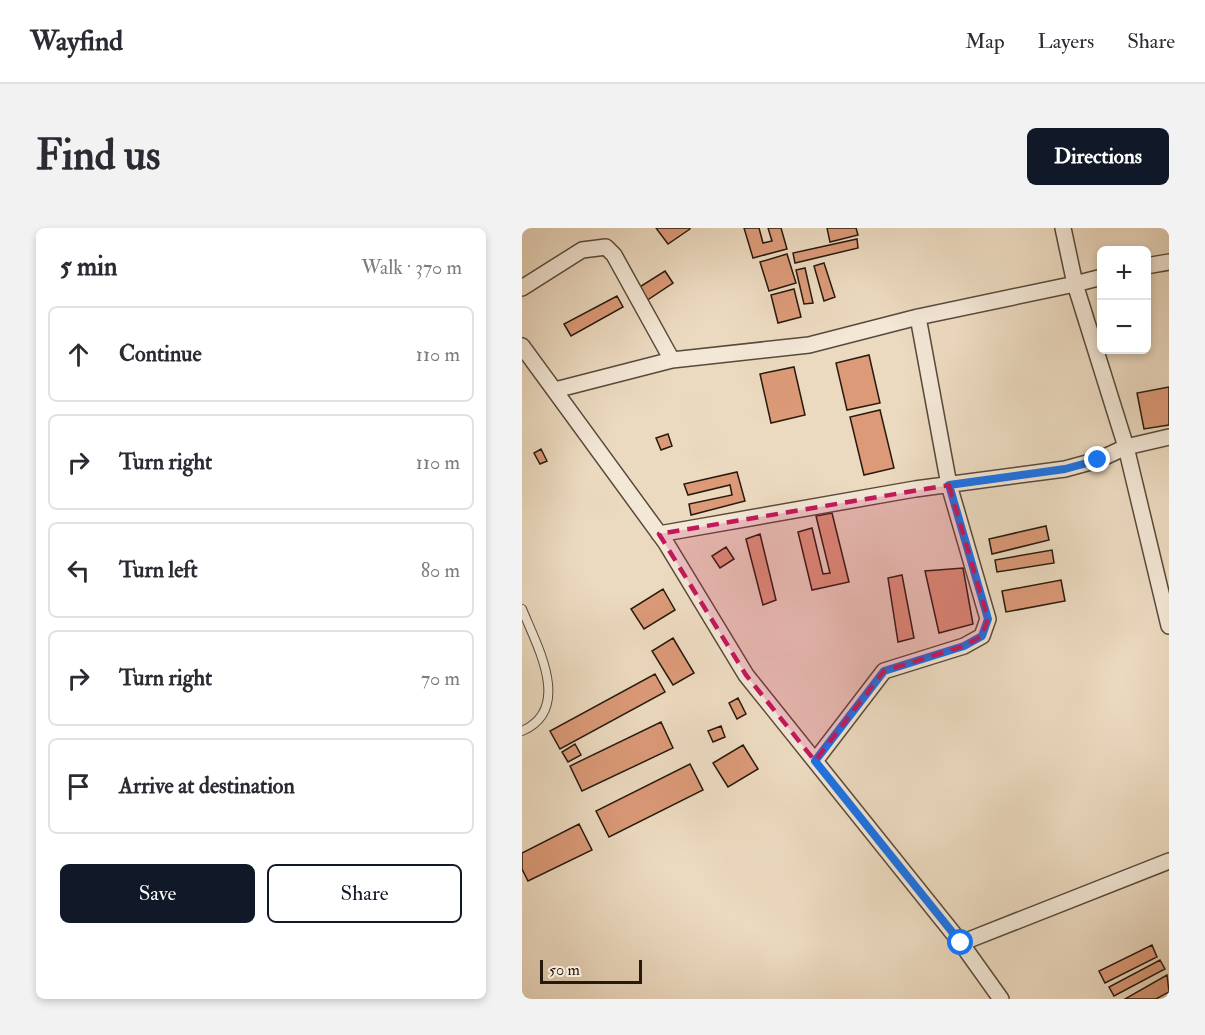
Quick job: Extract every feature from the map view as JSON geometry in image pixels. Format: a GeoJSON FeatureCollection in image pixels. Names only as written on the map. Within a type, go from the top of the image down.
{"type":"FeatureCollection","features":[{"type":"Feature","properties":{"kind":"street"},"geometry":{"type":"LineString","coordinates":[[1063,228],[1075,284],[1126,447],[1169,626]]}},
{"type":"Feature","properties":{"kind":"street"},"geometry":{"type":"LineString","coordinates":[[522,288],[582,250],[606,247],[614,255],[672,360]]}},
{"type":"Feature","properties":{"kind":"street"},"geometry":{"type":"LineString","coordinates":[[1151,265],[1169,262]]}},
{"type":"Feature","properties":{"kind":"street"},"geometry":{"type":"LineString","coordinates":[[555,390],[672,360],[809,345],[918,317],[1097,278]]}},
{"type":"Feature","properties":{"kind":"street"},"geometry":{"type":"LineString","coordinates":[[815,761],[884,671],[964,646],[982,636],[988,619],[949,485],[918,317]]}},
{"type":"Feature","properties":{"kind":"street"},"geometry":{"type":"LineString","coordinates":[[522,346],[659,534],[746,675],[961,943],[1001,999]]}},
{"type":"Feature","properties":{"kind":"street"},"geometry":{"type":"LineString","coordinates":[[659,534],[949,485],[1065,469],[1098,460],[1126,447],[1169,437]]}},
{"type":"Feature","properties":{"kind":"street"},"geometry":{"type":"LineString","coordinates":[[961,943],[1169,861]]}},
{"type":"Feature","properties":{"kind":"lane"},"geometry":{"type":"LineString","coordinates":[[522,609],[544,663],[550,700],[536,725],[522,731]]}},
{"type":"Feature","properties":{"kind":"highlighted area"},"geometry":{"type":"Polygon","coordinates":[[[949,485],[988,619],[982,636],[964,646],[884,671],[815,761],[746,675],[659,534],[949,485]]]}},
{"type":"Feature","properties":{"kind":"building"},"geometry":{"type":"Polygon","coordinates":[[[656,228],[689,228],[690,229],[668,244],[656,228]]]}},
{"type":"Feature","properties":{"kind":"building"},"geometry":{"type":"Polygon","coordinates":[[[744,228],[759,228],[763,243],[772,241],[768,228],[781,228],[787,249],[753,258],[744,228]]]}},
{"type":"Feature","properties":{"kind":"building"},"geometry":{"type":"Polygon","coordinates":[[[827,228],[856,228],[858,235],[830,242],[827,228]]]}},
{"type":"Feature","properties":{"kind":"building"},"geometry":{"type":"Polygon","coordinates":[[[857,239],[858,248],[795,263],[793,253],[857,239]]]}},
{"type":"Feature","properties":{"kind":"building"},"geometry":{"type":"Polygon","coordinates":[[[787,254],[796,283],[769,291],[760,262],[787,254]]]}},
{"type":"Feature","properties":{"kind":"building"},"geometry":{"type":"Polygon","coordinates":[[[824,263],[835,297],[824,301],[814,266],[824,263]]]}},
{"type":"Feature","properties":{"kind":"building"},"geometry":{"type":"Polygon","coordinates":[[[805,268],[813,303],[804,304],[796,270],[805,268]]]}},
{"type":"Feature","properties":{"kind":"building"},"geometry":{"type":"Polygon","coordinates":[[[665,271],[673,283],[646,301],[638,288],[665,271]]]}},
{"type":"Feature","properties":{"kind":"building"},"geometry":{"type":"Polygon","coordinates":[[[794,289],[801,317],[778,323],[771,295],[794,289]]]}},
{"type":"Feature","properties":{"kind":"building"},"geometry":{"type":"Polygon","coordinates":[[[617,296],[623,307],[571,336],[564,324],[617,296]]]}},
{"type":"Feature","properties":{"kind":"building"},"geometry":{"type":"Polygon","coordinates":[[[869,355],[880,403],[847,410],[836,363],[869,355]]]}},
{"type":"Feature","properties":{"kind":"building"},"geometry":{"type":"Polygon","coordinates":[[[794,367],[805,415],[771,423],[760,374],[794,367]]]}},
{"type":"Feature","properties":{"kind":"building"},"geometry":{"type":"Polygon","coordinates":[[[1169,387],[1169,425],[1144,429],[1137,393],[1169,387]]]}},
{"type":"Feature","properties":{"kind":"building"},"geometry":{"type":"Polygon","coordinates":[[[880,410],[894,468],[864,475],[850,417],[880,410]]]}},
{"type":"Feature","properties":{"kind":"building"},"geometry":{"type":"Polygon","coordinates":[[[668,434],[672,446],[661,450],[656,438],[668,434]]]}},
{"type":"Feature","properties":{"kind":"building"},"geometry":{"type":"Polygon","coordinates":[[[541,449],[547,461],[540,464],[534,453],[541,449]]]}},
{"type":"Feature","properties":{"kind":"building"},"geometry":{"type":"Polygon","coordinates":[[[737,472],[745,501],[691,515],[689,504],[732,495],[730,485],[688,495],[684,484],[737,472]]]}},
{"type":"Feature","properties":{"kind":"building"},"geometry":{"type":"Polygon","coordinates":[[[832,513],[849,582],[812,590],[798,532],[812,528],[823,574],[830,573],[816,516],[832,513]]]}},
{"type":"Feature","properties":{"kind":"building"},"geometry":{"type":"Polygon","coordinates":[[[1046,526],[1049,540],[992,554],[989,539],[1046,526]]]}},
{"type":"Feature","properties":{"kind":"building"},"geometry":{"type":"Polygon","coordinates":[[[760,534],[776,600],[763,605],[746,539],[760,534]]]}},
{"type":"Feature","properties":{"kind":"building"},"geometry":{"type":"Polygon","coordinates":[[[726,547],[734,559],[720,568],[712,556],[726,547]]]}},
{"type":"Feature","properties":{"kind":"building"},"geometry":{"type":"Polygon","coordinates":[[[1052,550],[1054,563],[997,572],[995,560],[1052,550]]]}},
{"type":"Feature","properties":{"kind":"building"},"geometry":{"type":"Polygon","coordinates":[[[963,568],[973,624],[939,633],[925,571],[963,568]]]}},
{"type":"Feature","properties":{"kind":"building"},"geometry":{"type":"Polygon","coordinates":[[[902,575],[914,638],[898,642],[888,578],[902,575]]]}},
{"type":"Feature","properties":{"kind":"building"},"geometry":{"type":"Polygon","coordinates":[[[1061,580],[1065,601],[1006,612],[1002,591],[1061,580]]]}},
{"type":"Feature","properties":{"kind":"building"},"geometry":{"type":"Polygon","coordinates":[[[663,589],[675,610],[644,629],[631,609],[663,589]]]}},
{"type":"Feature","properties":{"kind":"building"},"geometry":{"type":"Polygon","coordinates":[[[673,638],[694,673],[673,685],[652,651],[673,638]]]}},
{"type":"Feature","properties":{"kind":"building"},"geometry":{"type":"Polygon","coordinates":[[[655,674],[665,692],[560,749],[550,731],[655,674]]]}},
{"type":"Feature","properties":{"kind":"building"},"geometry":{"type":"Polygon","coordinates":[[[738,698],[746,714],[737,719],[729,703],[738,698]]]}},
{"type":"Feature","properties":{"kind":"building"},"geometry":{"type":"Polygon","coordinates":[[[661,722],[673,748],[582,791],[570,766],[661,722]]]}},
{"type":"Feature","properties":{"kind":"building"},"geometry":{"type":"Polygon","coordinates":[[[721,726],[725,737],[713,742],[708,731],[721,726]]]}},
{"type":"Feature","properties":{"kind":"building"},"geometry":{"type":"Polygon","coordinates":[[[575,744],[581,755],[568,762],[562,752],[575,744]]]}},
{"type":"Feature","properties":{"kind":"building"},"geometry":{"type":"Polygon","coordinates":[[[743,745],[758,769],[728,787],[713,763],[743,745]]]}},
{"type":"Feature","properties":{"kind":"building"},"geometry":{"type":"Polygon","coordinates":[[[690,764],[703,790],[609,837],[596,811],[690,764]]]}},
{"type":"Feature","properties":{"kind":"building"},"geometry":{"type":"Polygon","coordinates":[[[579,824],[592,850],[528,881],[522,869],[522,853],[579,824]]]}},
{"type":"Feature","properties":{"kind":"building"},"geometry":{"type":"Polygon","coordinates":[[[1152,945],[1157,957],[1105,983],[1099,971],[1152,945]]]}},
{"type":"Feature","properties":{"kind":"building"},"geometry":{"type":"Polygon","coordinates":[[[1160,960],[1165,969],[1114,996],[1109,987],[1160,960]]]}},
{"type":"Feature","properties":{"kind":"building"},"geometry":{"type":"Polygon","coordinates":[[[1167,975],[1169,992],[1156,999],[1125,999],[1167,975]]]}},
{"type":"Feature","properties":{"kind":"route"},"geometry":{"type":"LineString","coordinates":[[961,943],[815,761],[884,671],[964,646],[982,636],[988,619],[949,485],[1065,469],[1098,460]]}}]}
